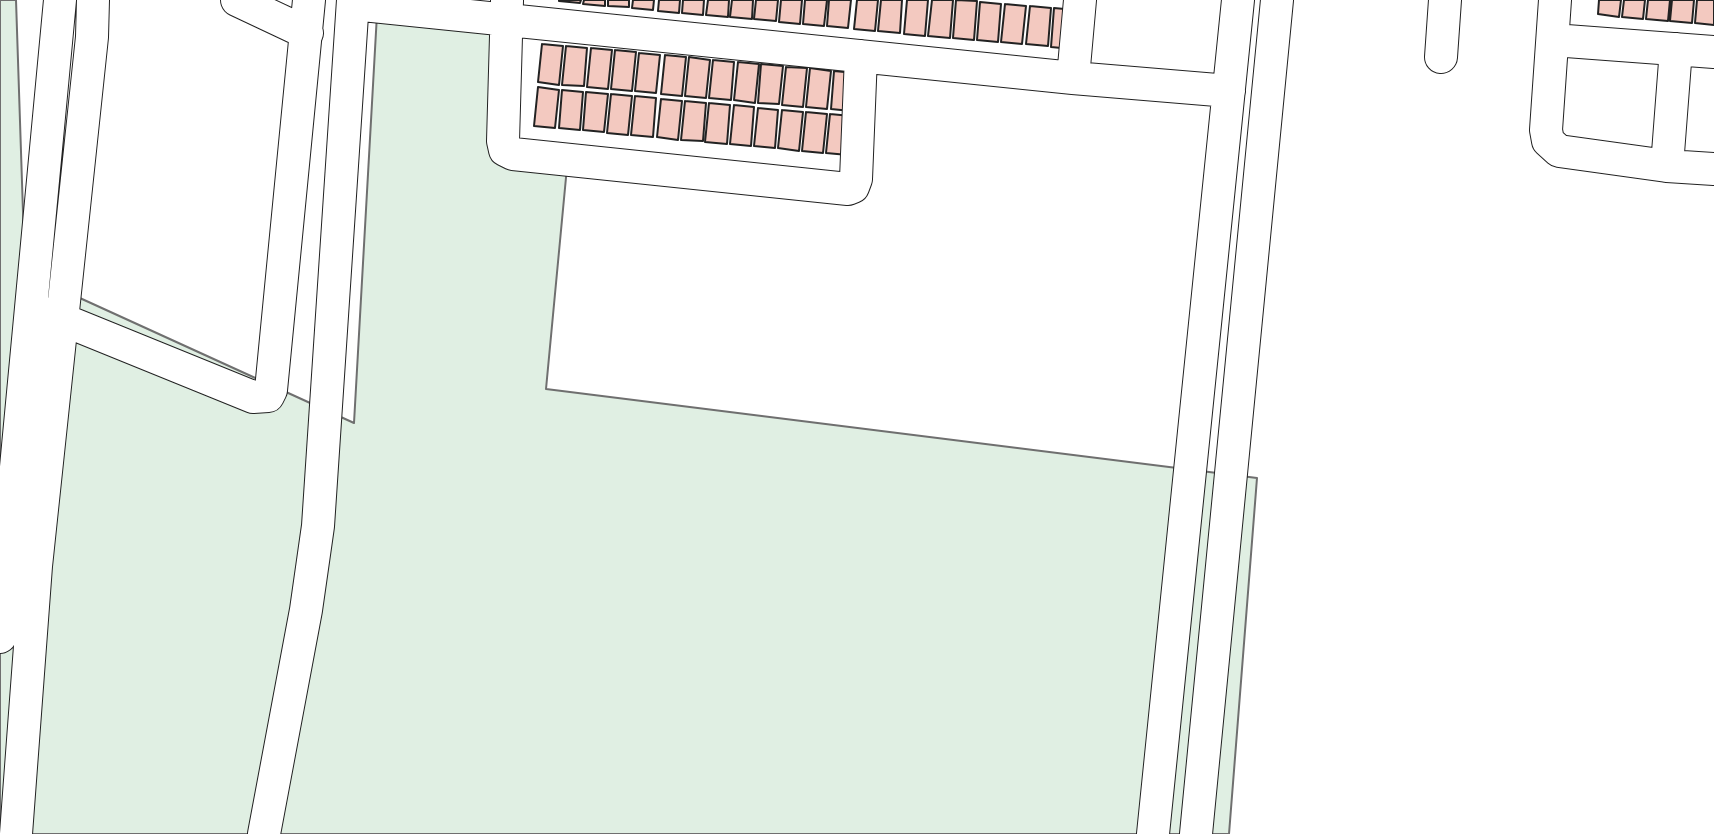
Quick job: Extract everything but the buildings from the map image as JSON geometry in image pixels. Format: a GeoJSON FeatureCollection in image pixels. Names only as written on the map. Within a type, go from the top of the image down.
{"type":"FeatureCollection","features":[{"type":"Feature","properties":{"kind":"street"},"geometry":{"type":"LineString","coordinates":[[0,637],[4,551],[31,309],[60,0]]}},
{"type":"Feature","properties":{"kind":"street"},"geometry":{"type":"LineString","coordinates":[[16,834],[36,566],[92,37],[93,0]]}},
{"type":"Feature","properties":{"kind":"street"},"geometry":{"type":"LineString","coordinates":[[237,0],[307,33]]}},
{"type":"Feature","properties":{"kind":"street"},"geometry":{"type":"LineString","coordinates":[[31,309],[253,397],[268,396],[271,390],[309,0]]}},
{"type":"Feature","properties":{"kind":"street"},"geometry":{"type":"LineString","coordinates":[[1073,78],[1080,0]]}},
{"type":"Feature","properties":{"kind":"street"},"geometry":{"type":"LineString","coordinates":[[1153,834],[1238,0]]}},
{"type":"Feature","properties":{"kind":"street"},"geometry":{"type":"LineString","coordinates":[[1196,834],[1277,0]]}},
{"type":"Feature","properties":{"kind":"street"},"geometry":{"type":"LineString","coordinates":[[1441,57],[1445,0]]}},
{"type":"Feature","properties":{"kind":"street"},"geometry":{"type":"LineString","coordinates":[[1555,0],[1546,130],[1548,141],[1559,151],[1667,166],[1714,169]]}},
{"type":"Feature","properties":{"kind":"street"},"geometry":{"type":"LineString","coordinates":[[264,834],[310,584],[318,526],[353,2],[506,10],[861,56],[1229,91]]}},
{"type":"Feature","properties":{"kind":"street"},"geometry":{"type":"LineString","coordinates":[[506,10],[503,141],[505,150],[513,154],[848,189],[853,187],[856,179],[861,56]]}},
{"type":"Feature","properties":{"kind":"street"},"geometry":{"type":"LineString","coordinates":[[1553,40],[1714,52]]}},
{"type":"Feature","properties":{"kind":"street"},"geometry":{"type":"LineString","coordinates":[[1667,166],[1676,48]]}},
{"type":"Feature","properties":{"kind":"street"},"geometry":{"type":"LineString","coordinates":[[4,551],[36,566]]}},
{"type":"Feature","properties":{"kind":"green space"},"geometry":{"type":"Polygon","coordinates":[[[0,0],[16,0],[25,273],[354,423],[377,14],[506,31],[493,160],[567,167],[546,389],[1257,478],[1229,834],[0,834],[0,0]]]}}]}
